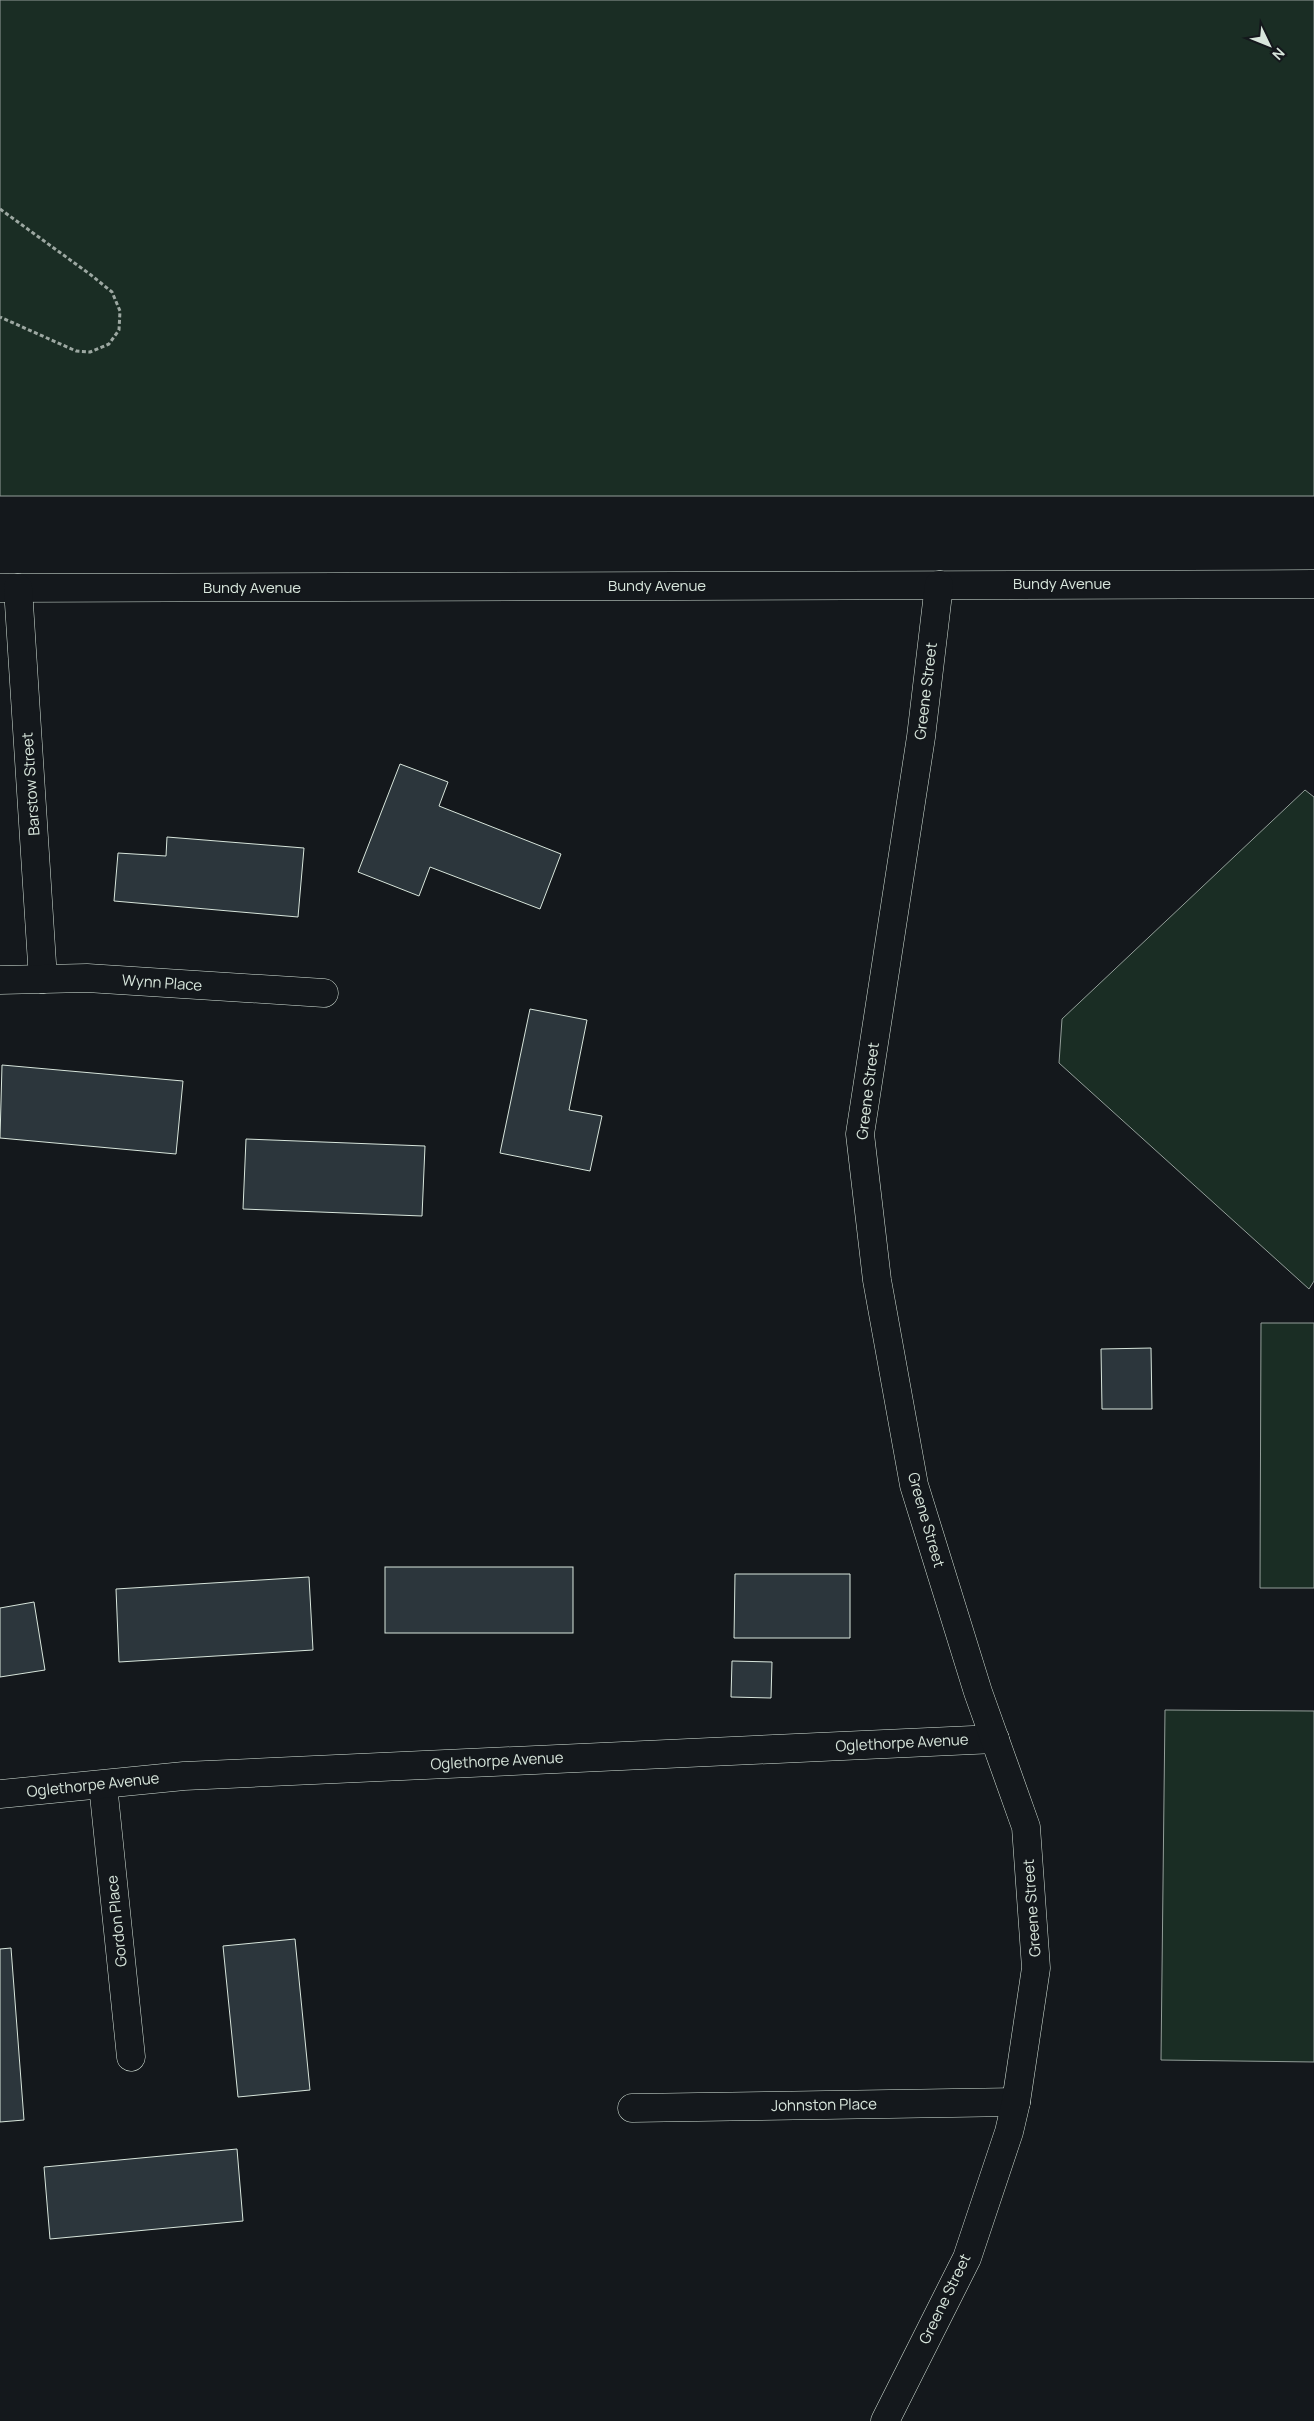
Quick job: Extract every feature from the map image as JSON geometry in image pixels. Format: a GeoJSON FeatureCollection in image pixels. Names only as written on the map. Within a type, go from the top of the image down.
{"type":"FeatureCollection","features":[{"type":"Feature","properties":{"kind":"street","name":"Bundy Avenue"},"geometry":{"type":"LineString","coordinates":[[9,588],[1314,584]]}},
{"type":"Feature","properties":{"kind":"street","name":"Greene Street"},"geometry":{"type":"LineString","coordinates":[[884,2421],[967,2258],[1009,2132],[1016,2102],[1036,1968],[1026,1828],[978,1692],[914,1485],[877,1280],[860,1134],[921,737],[939,585]]}},
{"type":"Feature","properties":{"kind":"street","name":"Barstow Street"},"geometry":{"type":"LineString","coordinates":[[9,588],[43,979]]}},
{"type":"Feature","properties":{"kind":"street","name":"Wynn Place"},"geometry":{"type":"LineString","coordinates":[[0,980],[88,978],[324,993]]}},
{"type":"Feature","properties":{"kind":"street","name":"Oglethorpe Avenue"},"geometry":{"type":"LineString","coordinates":[[0,1794],[184,1776],[995,1739]]}},
{"type":"Feature","properties":{"kind":"street","name":"Gordon Place"},"geometry":{"type":"LineString","coordinates":[[103,1785],[130,2057]]}},
{"type":"Feature","properties":{"kind":"street","name":"Johnston Place"},"geometry":{"type":"LineString","coordinates":[[632,2108],[1016,2102]]}},
{"type":"Feature","properties":{"kind":"path"},"geometry":{"type":"LineString","coordinates":[[0,208],[112,292],[120,311],[118,330],[109,344],[90,352],[76,351],[0,317]]}},
{"type":"Feature","properties":{"kind":"green space"},"geometry":{"type":"Polygon","coordinates":[[[0,0],[1314,0],[1314,496],[0,496],[0,0]]]}},
{"type":"Feature","properties":{"kind":"green space"},"geometry":{"type":"Polygon","coordinates":[[[1305,790],[1314,797],[1314,1281],[1309,1289],[1059,1063],[1062,1019],[1305,790]]]}},
{"type":"Feature","properties":{"kind":"green space"},"geometry":{"type":"Polygon","coordinates":[[[1261,1323],[1314,1323],[1314,1588],[1260,1588],[1261,1323]]]}},
{"type":"Feature","properties":{"kind":"green space"},"geometry":{"type":"Polygon","coordinates":[[[1165,1710],[1314,1711],[1314,2062],[1161,2060],[1165,1710]]]}},
{"type":"Feature","properties":{"kind":"building"},"geometry":{"type":"Polygon","coordinates":[[[400,764],[448,782],[439,806],[561,854],[540,909],[430,867],[419,896],[358,872],[400,764]]]}},
{"type":"Feature","properties":{"kind":"building"},"geometry":{"type":"Polygon","coordinates":[[[167,837],[304,848],[298,917],[114,901],[118,853],[166,856],[167,837]]]}},
{"type":"Feature","properties":{"kind":"building"},"geometry":{"type":"Polygon","coordinates":[[[530,1009],[587,1020],[569,1110],[602,1116],[590,1171],[500,1153],[530,1009]]]}},
{"type":"Feature","properties":{"kind":"building"},"geometry":{"type":"Polygon","coordinates":[[[2,1065],[183,1081],[176,1154],[0,1138],[2,1065]]]}},
{"type":"Feature","properties":{"kind":"building"},"geometry":{"type":"Polygon","coordinates":[[[246,1139],[425,1146],[422,1216],[243,1209],[246,1139]]]}},
{"type":"Feature","properties":{"kind":"building"},"geometry":{"type":"Polygon","coordinates":[[[1151,1348],[1152,1409],[1102,1409],[1101,1349],[1151,1348]]]}},
{"type":"Feature","properties":{"kind":"building"},"geometry":{"type":"Polygon","coordinates":[[[385,1567],[573,1567],[573,1633],[385,1633],[385,1567]]]}},
{"type":"Feature","properties":{"kind":"building"},"geometry":{"type":"Polygon","coordinates":[[[735,1574],[850,1574],[850,1638],[734,1638],[735,1574]]]}},
{"type":"Feature","properties":{"kind":"building"},"geometry":{"type":"Polygon","coordinates":[[[309,1577],[313,1650],[119,1662],[116,1589],[309,1577]]]}},
{"type":"Feature","properties":{"kind":"building"},"geometry":{"type":"Polygon","coordinates":[[[34,1602],[45,1670],[0,1677],[0,1608],[34,1602]]]}},
{"type":"Feature","properties":{"kind":"building"},"geometry":{"type":"Polygon","coordinates":[[[732,1661],[772,1662],[771,1698],[731,1697],[732,1661]]]}},
{"type":"Feature","properties":{"kind":"building"},"geometry":{"type":"Polygon","coordinates":[[[295,1939],[310,2090],[238,2097],[223,1946],[295,1939]]]}},
{"type":"Feature","properties":{"kind":"building"},"geometry":{"type":"Polygon","coordinates":[[[11,1948],[24,2120],[0,2122],[0,1949],[11,1948]]]}},
{"type":"Feature","properties":{"kind":"building"},"geometry":{"type":"Polygon","coordinates":[[[237,2149],[243,2221],[50,2239],[44,2167],[237,2149]]]}}]}
